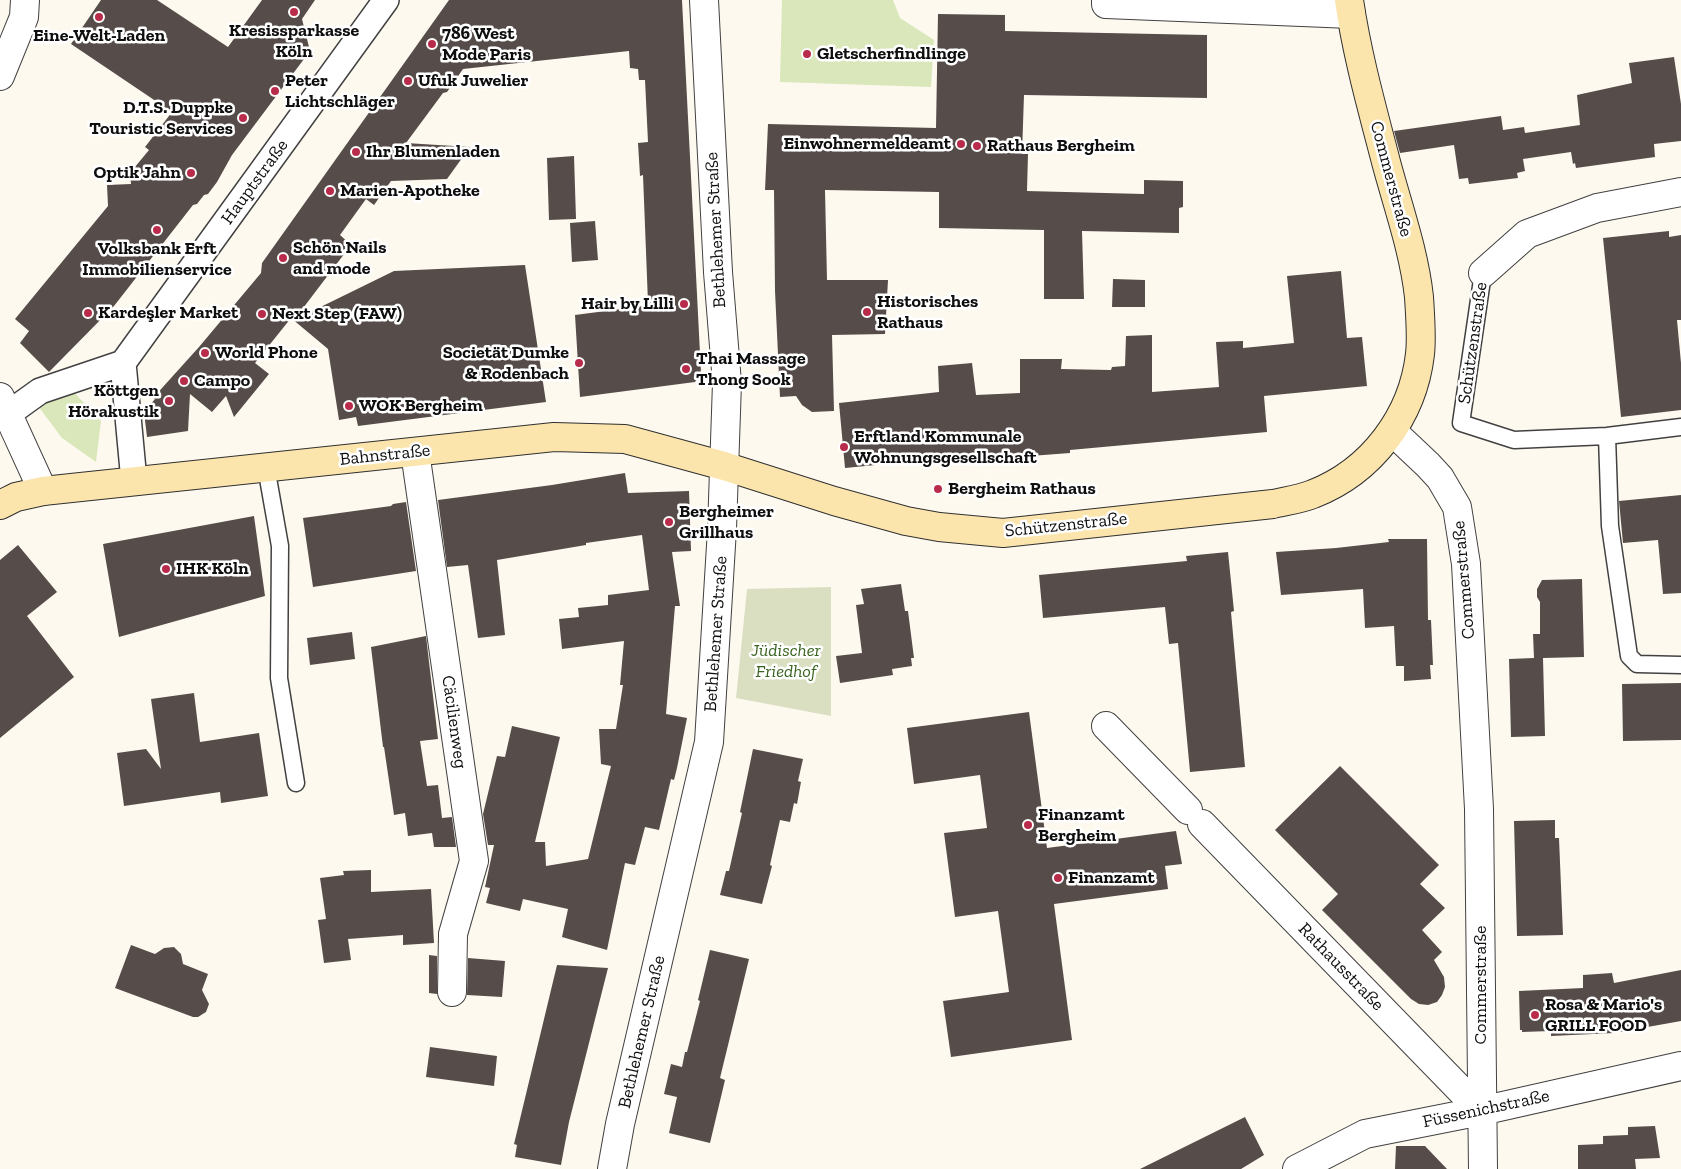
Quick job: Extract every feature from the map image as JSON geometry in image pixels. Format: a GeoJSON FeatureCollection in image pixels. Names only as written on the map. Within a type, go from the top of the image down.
{"type":"FeatureCollection","features":[{"type":"Feature","properties":{"kind":"main road","name":"Commerstraße"},"geometry":{"type":"LineString","coordinates":[[1350,7],[1359,58],[1408,238],[1419,297],[1420,353],[1416,375],[1406,406],[1392,432]]}},
{"type":"Feature","properties":{"kind":"main road","name":"Schützenstraße"},"geometry":{"type":"LineString","coordinates":[[724,466],[834,501],[906,521],[939,527],[1003,533],[1273,504],[1312,495],[1336,483],[1368,460],[1392,432]]}},
{"type":"Feature","properties":{"kind":"main road","name":"Bahnstraße"},"geometry":{"type":"LineString","coordinates":[[0,504],[16,497],[43,491],[554,437],[625,439],[724,466]]}},
{"type":"Feature","properties":{"kind":"street"},"geometry":{"type":"LineString","coordinates":[[0,76],[24,17],[25,0]]}},
{"type":"Feature","properties":{"kind":"street","name":"Hauptstraße"},"geometry":{"type":"LineString","coordinates":[[123,363],[386,0]]}},
{"type":"Feature","properties":{"kind":"street","name":"Bethlehemer Straße"},"geometry":{"type":"LineString","coordinates":[[612,1169],[620,1124],[709,742],[722,529],[727,383],[718,272],[704,0]]}},
{"type":"Feature","properties":{"kind":"street"},"geometry":{"type":"LineString","coordinates":[[1106,0],[1106,4],[1350,7]]}},
{"type":"Feature","properties":{"kind":"street","name":"Schützenstraße"},"geometry":{"type":"LineString","coordinates":[[1483,273],[1527,234],[1597,208],[1681,192]]}},
{"type":"Feature","properties":{"kind":"street"},"geometry":{"type":"LineString","coordinates":[[43,491],[4,405],[123,363],[134,481]]}},
{"type":"Feature","properties":{"kind":"street","name":"Commerstraße"},"geometry":{"type":"LineString","coordinates":[[1392,432],[1428,464],[1440,478],[1457,507],[1466,564],[1479,809],[1483,1169]]}},
{"type":"Feature","properties":{"kind":"street","name":"Cäcilienweg"},"geometry":{"type":"LineString","coordinates":[[415,452],[474,861],[453,934],[452,992]]}},
{"type":"Feature","properties":{"kind":"street","name":"Rathausstraße"},"geometry":{"type":"LineString","coordinates":[[1106,726],[1481,1111]]}},
{"type":"Feature","properties":{"kind":"street","name":"Füssenichstraße"},"geometry":{"type":"LineString","coordinates":[[1307,1164],[1365,1134],[1481,1111],[1681,1066]]}},
{"type":"Feature","properties":{"kind":"lane","name":"Schützenstraße"},"geometry":{"type":"LineString","coordinates":[[1483,273],[1461,423],[1514,440],[1607,436]]}},
{"type":"Feature","properties":{"kind":"lane"},"geometry":{"type":"LineString","coordinates":[[1681,427],[1607,436],[1610,526],[1628,656],[1637,664],[1681,665]]}},
{"type":"Feature","properties":{"kind":"lane"},"geometry":{"type":"LineString","coordinates":[[266,467],[280,546],[279,678],[296,783]]}},
{"type":"Feature","properties":{"kind":"green space"},"geometry":{"type":"Polygon","coordinates":[[[782,0],[893,0],[900,18],[934,40],[931,87],[780,82],[782,0]]]}},
{"type":"Feature","properties":{"kind":"green space"},"geometry":{"type":"Polygon","coordinates":[[[69,387],[101,421],[96,462],[62,438],[38,406],[69,387]]]}},
{"type":"Feature","properties":{"kind":"green space","name":"Jüdischer Friedhof"},"geometry":{"type":"Polygon","coordinates":[[[831,587],[831,716],[736,698],[747,589],[831,587]]]}},
{"type":"Feature","properties":{"kind":"building"},"geometry":{"type":"Polygon","coordinates":[[[101,0],[157,0],[228,47],[262,0],[315,0],[302,19],[310,51],[232,155],[208,194],[204,195],[197,204],[193,205],[114,306],[49,372],[20,343],[29,331],[15,319],[108,206],[107,185],[131,184],[130,173],[149,150],[145,147],[172,112],[71,44],[101,0]]]}},
{"type":"Feature","properties":{"kind":"building"},"geometry":{"type":"Polygon","coordinates":[[[449,0],[682,0],[701,373],[695,382],[580,397],[575,315],[644,306],[644,303],[648,303],[643,175],[640,176],[638,143],[648,142],[645,80],[639,80],[638,69],[630,68],[629,51],[463,69],[406,143],[470,147],[447,179],[391,181],[374,205],[366,199],[340,235],[351,245],[294,320],[394,271],[525,265],[546,402],[358,426],[356,417],[339,420],[328,349],[291,318],[255,363],[269,374],[234,417],[226,396],[212,412],[190,394],[188,431],[147,437],[144,412],[155,399],[153,398],[261,273],[262,263],[449,0]]]}},
{"type":"Feature","properties":{"kind":"building"},"geometry":{"type":"Polygon","coordinates":[[[938,14],[1005,15],[1005,31],[1207,35],[1207,98],[1024,95],[1022,154],[1028,154],[1027,191],[1144,194],[1144,180],[1183,181],[1183,207],[1179,208],[1179,233],[1082,231],[1084,299],[1044,299],[1044,230],[939,228],[939,192],[825,190],[827,280],[888,280],[885,334],[832,335],[834,411],[812,412],[802,405],[796,396],[780,397],[775,291],[774,190],[765,190],[768,124],[936,128],[938,14]]]}},
{"type":"Feature","properties":{"kind":"building"},"geometry":{"type":"Polygon","coordinates":[[[1674,57],[1681,104],[1681,141],[1654,144],[1655,157],[1576,168],[1575,163],[1573,164],[1571,152],[1523,159],[1525,171],[1517,173],[1518,178],[1469,184],[1468,178],[1459,179],[1454,145],[1400,153],[1394,131],[1501,116],[1503,130],[1524,127],[1525,133],[1580,125],[1577,95],[1632,83],[1629,63],[1674,57]]]}},
{"type":"Feature","properties":{"kind":"building"},"geometry":{"type":"Polygon","coordinates":[[[574,156],[576,219],[549,220],[547,158],[574,156]]]}},
{"type":"Feature","properties":{"kind":"building"},"geometry":{"type":"Polygon","coordinates":[[[595,221],[598,260],[572,262],[570,223],[595,221]]]}},
{"type":"Feature","properties":{"kind":"building"},"geometry":{"type":"Polygon","coordinates":[[[1669,231],[1669,237],[1681,235],[1681,320],[1677,320],[1681,363],[1681,410],[1621,417],[1603,238],[1669,231]]]}},
{"type":"Feature","properties":{"kind":"building"},"geometry":{"type":"Polygon","coordinates":[[[1341,271],[1347,338],[1362,337],[1367,386],[1264,396],[1267,432],[1070,450],[1070,453],[1004,458],[1002,456],[957,461],[957,457],[845,468],[839,403],[939,392],[938,366],[972,363],[976,395],[1020,393],[1020,359],[1062,359],[1061,369],[1111,370],[1112,367],[1125,366],[1126,336],[1152,335],[1152,392],[1219,387],[1216,342],[1243,341],[1243,348],[1294,343],[1287,276],[1341,271]]]}},
{"type":"Feature","properties":{"kind":"building"},"geometry":{"type":"Polygon","coordinates":[[[1113,279],[1145,280],[1145,307],[1112,307],[1113,279]]]}},
{"type":"Feature","properties":{"kind":"building"},"geometry":{"type":"Polygon","coordinates":[[[625,473],[628,493],[689,491],[691,551],[672,552],[680,606],[675,606],[666,714],[687,718],[674,780],[671,779],[659,830],[645,827],[635,865],[625,863],[607,950],[562,937],[568,909],[523,899],[520,911],[486,903],[490,888],[485,887],[494,845],[488,845],[483,814],[497,756],[505,757],[512,726],[560,737],[535,842],[545,842],[546,866],[588,859],[611,766],[601,764],[599,729],[616,729],[623,685],[620,685],[624,641],[562,649],[559,619],[579,617],[578,608],[608,605],[608,595],[649,590],[642,535],[586,543],[586,545],[497,560],[505,635],[478,638],[468,565],[447,567],[438,500],[625,473]]]}},
{"type":"Feature","properties":{"kind":"building"},"geometry":{"type":"Polygon","coordinates":[[[1681,495],[1681,593],[1663,594],[1658,540],[1623,543],[1619,501],[1681,495]]]}},
{"type":"Feature","properties":{"kind":"building"},"geometry":{"type":"Polygon","coordinates":[[[406,502],[416,571],[313,587],[303,518],[391,506],[406,502]]]}},
{"type":"Feature","properties":{"kind":"building"},"geometry":{"type":"Polygon","coordinates":[[[254,516],[265,596],[119,637],[103,544],[254,516]]]}},
{"type":"Feature","properties":{"kind":"building"},"geometry":{"type":"Polygon","coordinates":[[[1388,539],[1427,539],[1428,620],[1431,620],[1433,665],[1430,665],[1431,679],[1404,681],[1404,666],[1396,666],[1394,626],[1365,628],[1363,589],[1281,595],[1276,552],[1389,542],[1388,539]]]}},
{"type":"Feature","properties":{"kind":"building"},"geometry":{"type":"Polygon","coordinates":[[[18,545],[57,592],[27,616],[74,677],[0,738],[0,560],[18,545]]]}},
{"type":"Feature","properties":{"kind":"building"},"geometry":{"type":"Polygon","coordinates":[[[1228,552],[1234,611],[1231,612],[1245,767],[1190,772],[1178,643],[1169,644],[1165,607],[1043,618],[1039,575],[1187,561],[1186,556],[1228,552]]]}},
{"type":"Feature","properties":{"kind":"building"},"geometry":{"type":"Polygon","coordinates":[[[1582,579],[1584,657],[1543,658],[1545,736],[1511,737],[1509,659],[1534,658],[1533,634],[1540,634],[1540,602],[1537,597],[1537,589],[1542,580],[1582,579]]]}},
{"type":"Feature","properties":{"kind":"building"},"geometry":{"type":"Polygon","coordinates":[[[901,584],[905,611],[908,611],[914,658],[911,658],[912,666],[892,669],[893,675],[840,683],[836,656],[862,653],[856,605],[864,604],[861,589],[901,584]]]}},
{"type":"Feature","properties":{"kind":"building"},"geometry":{"type":"Polygon","coordinates":[[[352,632],[355,659],[310,665],[307,638],[352,632]]]}},
{"type":"Feature","properties":{"kind":"building"},"geometry":{"type":"Polygon","coordinates":[[[426,636],[438,739],[420,741],[427,786],[438,785],[442,818],[452,817],[456,847],[434,847],[432,833],[408,836],[405,813],[394,815],[383,747],[371,647],[426,636]]]}},
{"type":"Feature","properties":{"kind":"building"},"geometry":{"type":"Polygon","coordinates":[[[1681,683],[1681,740],[1623,741],[1622,684],[1681,683]]]}},
{"type":"Feature","properties":{"kind":"building"},"geometry":{"type":"Polygon","coordinates":[[[194,693],[200,742],[259,733],[268,796],[221,803],[220,792],[124,806],[117,753],[146,749],[161,769],[151,699],[194,693]]]}},
{"type":"Feature","properties":{"kind":"building","name":"Finanzamt"},"geometry":{"type":"Polygon","coordinates":[[[1029,712],[1047,848],[1176,831],[1182,864],[1165,866],[1168,889],[1054,904],[1072,1040],[951,1057],[943,1001],[1009,992],[998,911],[955,917],[944,833],[987,828],[980,775],[914,784],[907,728],[1029,712]]]}},
{"type":"Feature","properties":{"kind":"building"},"geometry":{"type":"Polygon","coordinates":[[[753,749],[803,759],[798,781],[801,782],[797,804],[794,803],[790,822],[780,820],[770,865],[772,866],[762,904],[720,895],[726,871],[729,871],[742,813],[740,812],[753,749]]]}},
{"type":"Feature","properties":{"kind":"building"},"geometry":{"type":"Polygon","coordinates":[[[1340,766],[1439,865],[1420,884],[1445,908],[1422,930],[1442,952],[1434,960],[1444,977],[1445,987],[1437,1002],[1428,1005],[1419,1004],[1411,999],[1322,910],[1338,894],[1275,830],[1340,766]]]}},
{"type":"Feature","properties":{"kind":"building"},"geometry":{"type":"Polygon","coordinates":[[[1555,820],[1555,838],[1559,838],[1563,935],[1517,936],[1514,821],[1555,820]]]}},
{"type":"Feature","properties":{"kind":"building"},"geometry":{"type":"Polygon","coordinates":[[[371,870],[371,892],[431,889],[434,943],[403,945],[403,935],[348,939],[351,960],[324,963],[318,920],[326,919],[320,878],[344,875],[343,871],[371,870]]]}},
{"type":"Feature","properties":{"kind":"building"},"geometry":{"type":"Polygon","coordinates":[[[131,945],[155,954],[164,948],[174,947],[181,954],[183,964],[208,974],[202,990],[209,1004],[206,1012],[198,1017],[193,1017],[115,988],[131,945]]]}},
{"type":"Feature","properties":{"kind":"building"},"geometry":{"type":"Polygon","coordinates":[[[710,950],[749,959],[720,1078],[725,1080],[710,1143],[669,1133],[677,1097],[664,1094],[671,1064],[682,1067],[685,1052],[687,1052],[710,950]]]}},
{"type":"Feature","properties":{"kind":"building"},"geometry":{"type":"Polygon","coordinates":[[[429,955],[437,956],[437,994],[429,993],[429,955]]]}},
{"type":"Feature","properties":{"kind":"building"},"geometry":{"type":"Polygon","coordinates":[[[468,958],[505,961],[502,997],[467,995],[468,958]]]}},
{"type":"Feature","properties":{"kind":"building"},"geometry":{"type":"Polygon","coordinates":[[[557,965],[608,968],[569,1122],[561,1165],[515,1157],[517,1145],[514,1144],[557,965]]]}},
{"type":"Feature","properties":{"kind":"building"},"geometry":{"type":"Polygon","coordinates":[[[1681,970],[1681,1021],[1614,1033],[1551,1036],[1551,1031],[1522,1032],[1520,1030],[1519,991],[1583,988],[1583,975],[1612,973],[1614,983],[1681,970]]]}},
{"type":"Feature","properties":{"kind":"building"},"geometry":{"type":"Polygon","coordinates":[[[430,1047],[497,1056],[494,1086],[426,1077],[430,1047]]]}},
{"type":"Feature","properties":{"kind":"building"},"geometry":{"type":"Polygon","coordinates":[[[1245,1117],[1264,1155],[1241,1169],[1140,1169],[1245,1117]]]}},
{"type":"Feature","properties":{"kind":"building"},"geometry":{"type":"Polygon","coordinates":[[[1655,1126],[1660,1158],[1635,1159],[1636,1169],[1578,1169],[1578,1145],[1603,1144],[1603,1136],[1628,1135],[1628,1127],[1655,1126]]]}},
{"type":"Feature","properties":{"kind":"building"},"geometry":{"type":"Polygon","coordinates":[[[1396,1146],[1425,1146],[1447,1169],[1395,1169],[1396,1146]]]}},
{"type":"Feature","properties":{"kind":"place","name":"Kresissparkasse Köln"},"geometry":{"type":"Point","coordinates":[294,12]}},
{"type":"Feature","properties":{"kind":"place","name":"Eine-Welt-Laden"},"geometry":{"type":"Point","coordinates":[99,17]}},
{"type":"Feature","properties":{"kind":"place","name":"786 West Mode Paris"},"geometry":{"type":"Point","coordinates":[432,44]}},
{"type":"Feature","properties":{"kind":"place","name":"Gletscherfindlinge"},"geometry":{"type":"Point","coordinates":[807,54]}},
{"type":"Feature","properties":{"kind":"place","name":"Ufuk Juwelier"},"geometry":{"type":"Point","coordinates":[408,81]}},
{"type":"Feature","properties":{"kind":"place","name":"Peter Lichtschläger"},"geometry":{"type":"Point","coordinates":[275,91]}},
{"type":"Feature","properties":{"kind":"place","name":"D.T.S. Duppke Touristic Services"},"geometry":{"type":"Point","coordinates":[243,118]}},
{"type":"Feature","properties":{"kind":"place","name":"Einwohnermeldeamt"},"geometry":{"type":"Point","coordinates":[961,144]}},
{"type":"Feature","properties":{"kind":"place","name":"Rathaus Bergheim"},"geometry":{"type":"Point","coordinates":[977,146]}},
{"type":"Feature","properties":{"kind":"place","name":"Ihr Blumenladen"},"geometry":{"type":"Point","coordinates":[356,152]}},
{"type":"Feature","properties":{"kind":"place","name":"Optik Jahn"},"geometry":{"type":"Point","coordinates":[191,173]}},
{"type":"Feature","properties":{"kind":"place","name":"Marien-Apotheke"},"geometry":{"type":"Point","coordinates":[330,191]}},
{"type":"Feature","properties":{"kind":"place","name":"Volksbank Erft Immobilienservice"},"geometry":{"type":"Point","coordinates":[157,230]}},
{"type":"Feature","properties":{"kind":"place","name":"Schön Nails and mode"},"geometry":{"type":"Point","coordinates":[283,258]}},
{"type":"Feature","properties":{"kind":"place","name":"Hair by Lilli"},"geometry":{"type":"Point","coordinates":[684,304]}},
{"type":"Feature","properties":{"kind":"place","name":"Historisches Rathaus"},"geometry":{"type":"Point","coordinates":[867,312]}},
{"type":"Feature","properties":{"kind":"place","name":"Kardeşler Market"},"geometry":{"type":"Point","coordinates":[88,313]}},
{"type":"Feature","properties":{"kind":"place","name":"Next Step (FAW)"},"geometry":{"type":"Point","coordinates":[262,314]}},
{"type":"Feature","properties":{"kind":"place","name":"World Phone"},"geometry":{"type":"Point","coordinates":[205,353]}},
{"type":"Feature","properties":{"kind":"place","name":"Societät Dumke & Rodenbach"},"geometry":{"type":"Point","coordinates":[579,363]}},
{"type":"Feature","properties":{"kind":"place","name":"Thai Massage Thong Sook"},"geometry":{"type":"Point","coordinates":[686,369]}},
{"type":"Feature","properties":{"kind":"place","name":"Campo"},"geometry":{"type":"Point","coordinates":[184,381]}},
{"type":"Feature","properties":{"kind":"place","name":"Köttgen Hörakustik"},"geometry":{"type":"Point","coordinates":[169,401]}},
{"type":"Feature","properties":{"kind":"place","name":"WOK Bergheim"},"geometry":{"type":"Point","coordinates":[349,406]}},
{"type":"Feature","properties":{"kind":"place","name":"Erftland Kommunale Wohnungsgesellschaft"},"geometry":{"type":"Point","coordinates":[844,447]}},
{"type":"Feature","properties":{"kind":"place","name":"Bergheim Rathaus"},"geometry":{"type":"Point","coordinates":[938,489]}},
{"type":"Feature","properties":{"kind":"place","name":"Bergheimer Grillhaus"},"geometry":{"type":"Point","coordinates":[669,522]}},
{"type":"Feature","properties":{"kind":"place","name":"IHK Köln"},"geometry":{"type":"Point","coordinates":[166,569]}},
{"type":"Feature","properties":{"kind":"place","name":"Finanzamt Bergheim"},"geometry":{"type":"Point","coordinates":[1028,825]}},
{"type":"Feature","properties":{"kind":"place","name":"Finanzamt"},"geometry":{"type":"Point","coordinates":[1058,878]}},
{"type":"Feature","properties":{"kind":"place","name":"Rosa & Mario's GRILL FOOD"},"geometry":{"type":"Point","coordinates":[1535,1015]}}]}
